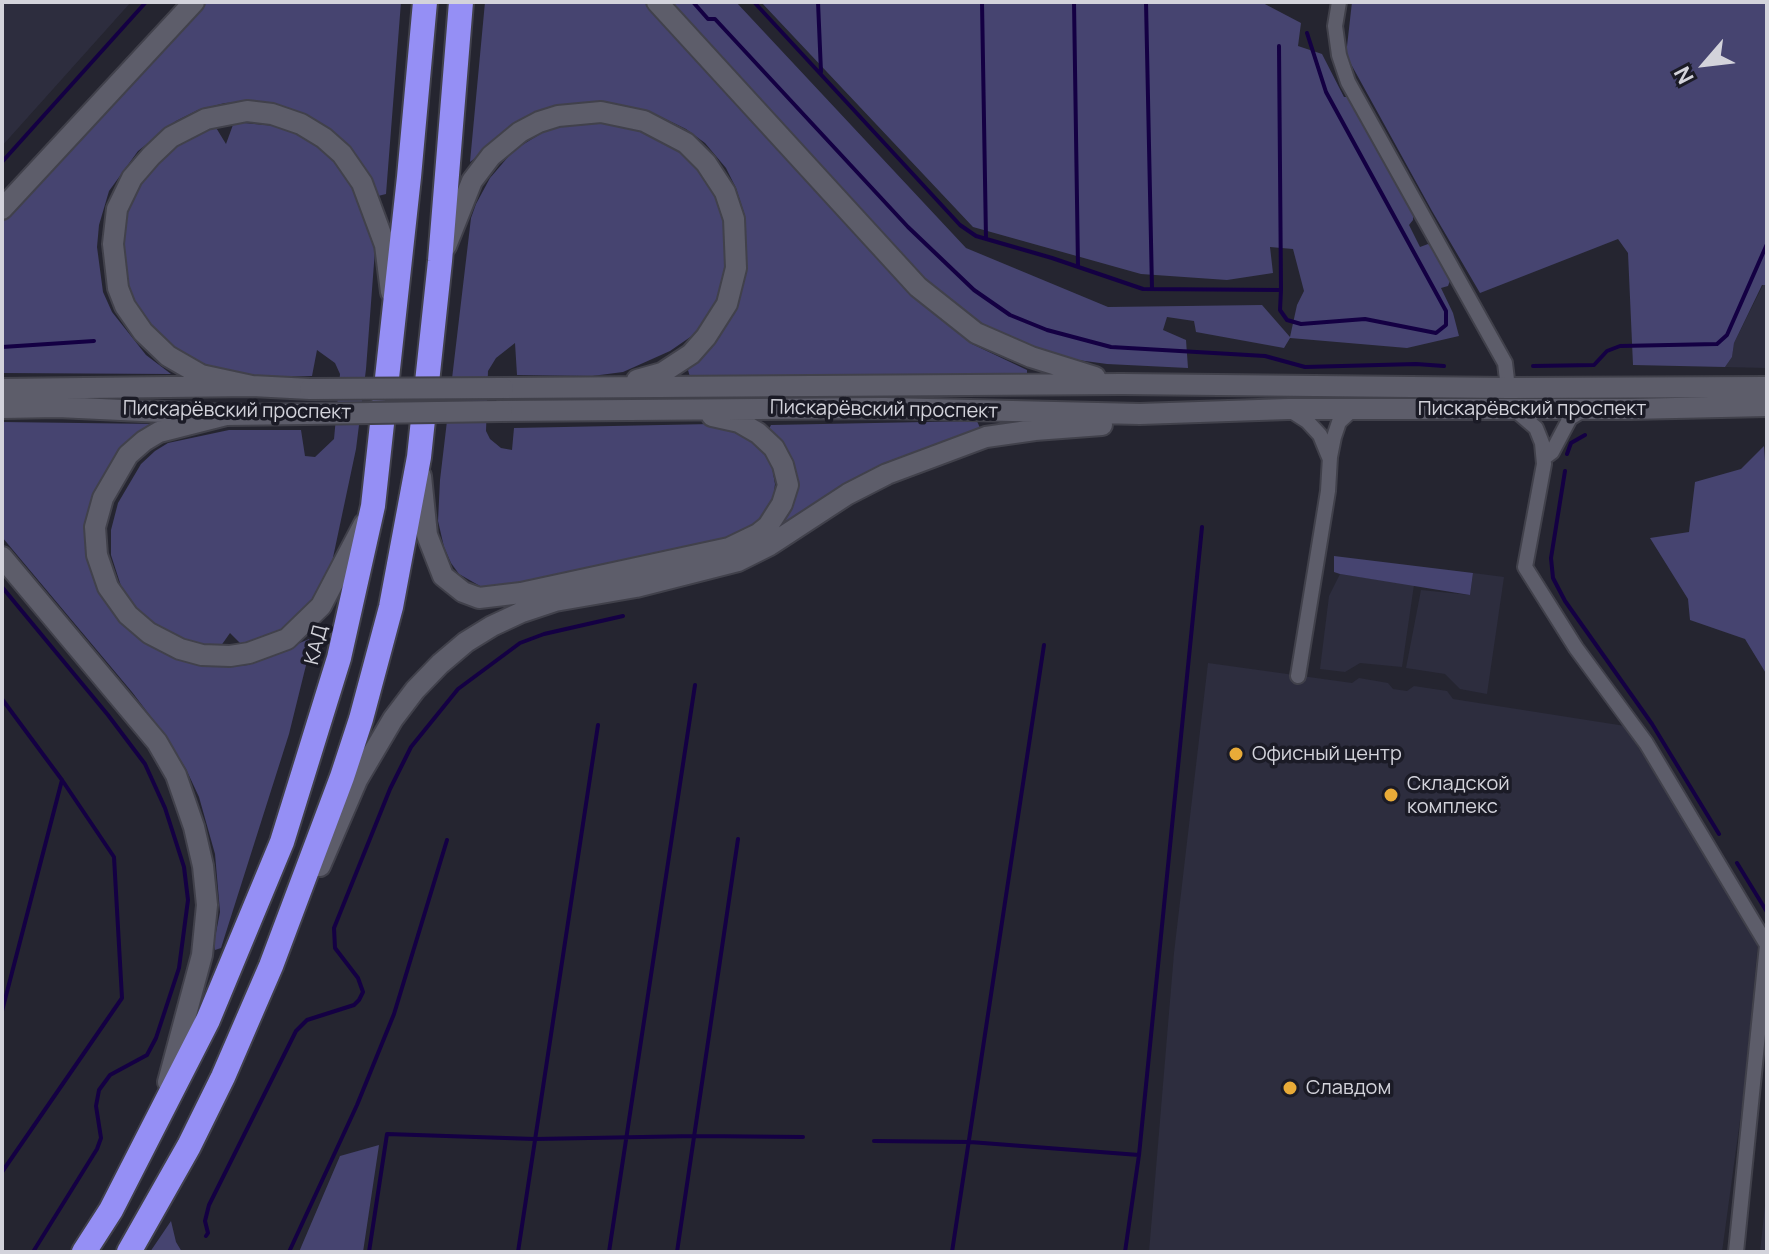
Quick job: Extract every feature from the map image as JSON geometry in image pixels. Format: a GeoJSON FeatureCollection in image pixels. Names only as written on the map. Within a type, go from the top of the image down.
{"type":"FeatureCollection","features":[{"type":"Feature","properties":{"kind":"highway","name":"КАД"},"geometry":{"type":"LineString","coordinates":[[84,1252],[111,1210],[208,1020],[282,842],[339,658],[373,506],[425,2]]}},
{"type":"Feature","properties":{"kind":"highway"},"geometry":{"type":"LineString","coordinates":[[129,1252],[189,1146],[271,966],[361,719],[391,607],[419,457],[440,261],[461,2]]}},
{"type":"Feature","properties":{"kind":"main road"},"geometry":{"type":"LineString","coordinates":[[2,209],[194,2]]}},
{"type":"Feature","properties":{"kind":"main road"},"geometry":{"type":"LineString","coordinates":[[657,2],[918,287],[976,333],[1031,357],[1122,384]]}},
{"type":"Feature","properties":{"kind":"main road"},"geometry":{"type":"LineString","coordinates":[[252,386],[201,375],[168,356],[138,325],[125,306],[118,288],[113,244],[117,209],[123,193],[151,156],[171,137],[192,125],[221,114],[247,111],[272,114],[301,124],[342,154],[362,183],[377,220],[385,245],[393,310]]}},
{"type":"Feature","properties":{"kind":"main road"},"geometry":{"type":"LineString","coordinates":[[440,261],[472,181],[491,156],[520,132],[539,122],[558,116],[601,112],[629,116],[678,138],[697,152],[716,175],[734,219],[736,268],[727,304],[691,354],[662,373],[632,382],[591,387]]}},
{"type":"Feature","properties":{"kind":"main road","name":"Пискарёвский проспект"},"geometry":{"type":"LineString","coordinates":[[2,389],[1122,384],[1767,387]]}},
{"type":"Feature","properties":{"kind":"main road","name":"Пискарёвский проспект"},"geometry":{"type":"LineString","coordinates":[[2,408],[58,407],[226,415],[885,408],[1140,414],[1288,409],[1767,406]]}},
{"type":"Feature","properties":{"kind":"main road"},"geometry":{"type":"LineString","coordinates":[[419,457],[427,535],[443,576],[463,592],[479,598],[521,593],[729,548],[768,526],[782,504],[788,485],[783,465],[774,448],[758,433],[739,422],[685,409]]}},
{"type":"Feature","properties":{"kind":"main road"},"geometry":{"type":"LineString","coordinates":[[271,966],[299,915],[373,749],[415,690],[466,642],[522,612],[555,601],[636,587],[738,561],[770,545],[861,487],[887,474],[986,437],[1108,425],[1140,414]]}},
{"type":"Feature","properties":{"kind":"main road"},"geometry":{"type":"LineString","coordinates":[[226,415],[159,432],[144,441],[128,455],[103,498],[95,527],[97,555],[108,587],[128,615],[149,633],[191,652],[230,656],[259,650],[287,639],[321,606],[373,506]]}},
{"type":"Feature","properties":{"kind":"main road"},"geometry":{"type":"LineString","coordinates":[[2,557],[157,742],[176,775],[194,827],[207,905],[202,955],[160,1115]]}},
{"type":"Feature","properties":{"kind":"street"},"geometry":{"type":"LineString","coordinates":[[1339,2],[1335,26],[1339,55],[1348,82],[1505,363],[1508,388]]}},
{"type":"Feature","properties":{"kind":"street"},"geometry":{"type":"LineString","coordinates":[[1288,409],[1307,421],[1320,435],[1330,457]]}},
{"type":"Feature","properties":{"kind":"street"},"geometry":{"type":"LineString","coordinates":[[1298,676],[1328,491],[1330,457],[1339,422],[1353,409]]}},
{"type":"Feature","properties":{"kind":"street"},"geometry":{"type":"LineString","coordinates":[[1515,409],[1536,428],[1544,458],[1525,567],[1576,648],[1646,743],[1767,945],[1736,1252]]}},
{"type":"Feature","properties":{"kind":"street"},"geometry":{"type":"LineString","coordinates":[[1544,458],[1552,452],[1570,418],[1585,409]]}},
{"type":"Feature","properties":{"kind":"shaded area"},"geometry":{"type":"Polygon","coordinates":[[[2,2],[131,2],[2,146],[2,2]]]}},
{"type":"Feature","properties":{"kind":"shaded area"},"geometry":{"type":"Polygon","coordinates":[[[202,2],[401,2],[386,194],[378,196],[361,163],[348,147],[246,102],[225,103],[198,110],[176,121],[138,151],[109,191],[99,225],[97,247],[103,292],[112,312],[146,355],[171,374],[2,373],[2,217],[202,2]]]}},
{"type":"Feature","properties":{"kind":"shaded area"},"geometry":{"type":"Polygon","coordinates":[[[485,2],[645,2],[913,296],[972,344],[1027,370],[1027,377],[690,377],[688,370],[726,326],[747,267],[745,216],[726,168],[705,143],[686,129],[651,112],[614,104],[576,105],[486,150],[470,162],[485,2]]]}},
{"type":"Feature","properties":{"kind":"shaded area"},"geometry":{"type":"Polygon","coordinates":[[[670,2],[736,2],[966,248],[1108,307],[1262,305],[1290,337],[1297,305],[1304,291],[1293,249],[1270,247],[1273,273],[1227,280],[1141,274],[973,227],[761,2],[1261,2],[1301,23],[1298,46],[1322,54],[1344,97],[1350,97],[1413,211],[1413,220],[1409,225],[1420,247],[1428,244],[1436,249],[1451,278],[1448,286],[1441,288],[1453,313],[1459,336],[1407,348],[1290,338],[1284,348],[1196,332],[1194,321],[1167,317],[1163,330],[1186,340],[1188,368],[1107,364],[1056,357],[987,330],[927,285],[670,2]]]}},
{"type":"Feature","properties":{"kind":"shaded area"},"geometry":{"type":"Polygon","coordinates":[[[1352,2],[1767,2],[1767,285],[1762,285],[1725,367],[1633,365],[1628,253],[1618,239],[1480,293],[1346,55],[1352,2]]]}},
{"type":"Feature","properties":{"kind":"shaded area"},"geometry":{"type":"Polygon","coordinates":[[[607,119],[670,139],[713,191],[723,214],[727,244],[725,274],[717,300],[699,331],[670,351],[623,372],[592,376],[517,375],[515,343],[496,358],[488,371],[486,431],[501,448],[512,450],[514,428],[727,426],[748,437],[764,452],[772,467],[775,484],[773,501],[750,529],[723,541],[512,587],[480,586],[459,574],[451,563],[438,521],[440,480],[471,218],[490,178],[514,150],[550,128],[607,119]]]}},
{"type":"Feature","properties":{"kind":"shaded area"},"geometry":{"type":"Polygon","coordinates":[[[234,122],[276,126],[303,135],[323,147],[341,164],[373,226],[375,250],[356,449],[331,567],[321,590],[292,627],[245,648],[230,633],[218,650],[158,630],[140,613],[121,586],[111,555],[111,530],[118,503],[141,464],[168,443],[229,430],[301,430],[305,456],[315,457],[334,439],[340,374],[335,363],[317,350],[312,376],[255,377],[186,357],[147,328],[125,286],[122,229],[129,198],[138,184],[172,146],[192,135],[215,126],[226,144],[234,122]]]}},
{"type":"Feature","properties":{"kind":"shaded area"},"geometry":{"type":"Polygon","coordinates":[[[1763,285],[1767,285],[1767,368],[1725,367],[1732,357],[1734,343],[1763,285]]]}},
{"type":"Feature","properties":{"kind":"shaded area"},"geometry":{"type":"Polygon","coordinates":[[[977,421],[980,428],[976,431],[783,527],[780,525],[787,513],[768,431],[771,425],[977,421]]]}},
{"type":"Feature","properties":{"kind":"shaded area"},"geometry":{"type":"Polygon","coordinates":[[[2,422],[158,424],[126,453],[92,559],[150,644],[183,661],[221,667],[248,665],[309,639],[311,645],[289,734],[221,948],[215,950],[214,943],[220,912],[215,854],[199,797],[186,769],[132,692],[2,537],[2,422]]]}},
{"type":"Feature","properties":{"kind":"shaded area"},"geometry":{"type":"Polygon","coordinates":[[[1764,446],[1767,675],[1745,639],[1690,620],[1688,599],[1650,538],[1689,532],[1695,482],[1741,469],[1764,446]]]}},
{"type":"Feature","properties":{"kind":"shaded area"},"geometry":{"type":"Polygon","coordinates":[[[1334,556],[1473,573],[1470,595],[1340,574],[1334,572],[1334,556]]]}},
{"type":"Feature","properties":{"kind":"shaded area"},"geometry":{"type":"Polygon","coordinates":[[[1473,573],[1504,577],[1487,694],[1460,689],[1445,674],[1406,668],[1421,590],[1470,595],[1473,573]]]}},
{"type":"Feature","properties":{"kind":"shaded area"},"geometry":{"type":"Polygon","coordinates":[[[1340,574],[1414,585],[1402,667],[1360,663],[1345,672],[1320,669],[1329,596],[1340,574]]]}},
{"type":"Feature","properties":{"kind":"shaded area"},"geometry":{"type":"Polygon","coordinates":[[[1208,663],[1352,683],[1359,678],[1388,683],[1393,689],[1407,691],[1414,686],[1447,691],[1453,699],[1625,726],[1758,942],[1744,1091],[1722,1252],[1149,1252],[1174,953],[1208,663]]]}},
{"type":"Feature","properties":{"kind":"shaded area"},"geometry":{"type":"Polygon","coordinates":[[[379,1145],[363,1252],[299,1252],[340,1156],[379,1145]]]}},
{"type":"Feature","properties":{"kind":"shaded area"},"geometry":{"type":"Polygon","coordinates":[[[1767,1166],[1767,1252],[1760,1252],[1766,1196],[1767,1166]]]}},
{"type":"Feature","properties":{"kind":"shaded area"},"geometry":{"type":"Polygon","coordinates":[[[171,1221],[182,1252],[150,1252],[171,1221]]]}},
{"type":"Feature","properties":{"kind":"waterway"},"geometry":{"type":"LineString","coordinates":[[2,162],[146,2]]}},
{"type":"Feature","properties":{"kind":"waterway"},"geometry":{"type":"LineString","coordinates":[[693,2],[708,19],[715,19],[908,227],[974,290],[1010,315],[1047,330],[1111,347],[1265,356],[1305,367],[1444,366]]}},
{"type":"Feature","properties":{"kind":"waterway"},"geometry":{"type":"LineString","coordinates":[[754,2],[960,225],[976,236],[1143,289],[1281,290],[1280,310],[1287,320],[1301,324],[1365,319],[1436,333],[1446,325],[1446,311],[1326,92],[1307,33]]}},
{"type":"Feature","properties":{"kind":"waterway"},"geometry":{"type":"LineString","coordinates":[[818,2],[821,72]]}},
{"type":"Feature","properties":{"kind":"waterway"},"geometry":{"type":"LineString","coordinates":[[982,2],[986,239]]}},
{"type":"Feature","properties":{"kind":"waterway"},"geometry":{"type":"LineString","coordinates":[[1074,2],[1078,267]]}},
{"type":"Feature","properties":{"kind":"waterway"},"geometry":{"type":"LineString","coordinates":[[1146,2],[1152,289]]}},
{"type":"Feature","properties":{"kind":"waterway"},"geometry":{"type":"LineString","coordinates":[[1279,46],[1281,290]]}},
{"type":"Feature","properties":{"kind":"waterway"},"geometry":{"type":"LineString","coordinates":[[1533,366],[1594,365],[1607,351],[1620,346],[1717,344],[1727,335],[1767,244]]}},
{"type":"Feature","properties":{"kind":"waterway"},"geometry":{"type":"LineString","coordinates":[[2,347],[94,341]]}},
{"type":"Feature","properties":{"kind":"waterway"},"geometry":{"type":"LineString","coordinates":[[1567,454],[1571,443],[1585,435]]}},
{"type":"Feature","properties":{"kind":"waterway"},"geometry":{"type":"LineString","coordinates":[[1565,471],[1551,558],[1553,578],[1565,601],[1652,724],[1719,834]]}},
{"type":"Feature","properties":{"kind":"waterway"},"geometry":{"type":"LineString","coordinates":[[1125,1252],[1139,1155],[1202,527]]}},
{"type":"Feature","properties":{"kind":"waterway"},"geometry":{"type":"LineString","coordinates":[[2,587],[145,764],[165,808],[184,867],[188,900],[179,968],[156,1038],[147,1055],[110,1075],[99,1090],[96,1106],[101,1138],[97,1149],[33,1252]]}},
{"type":"Feature","properties":{"kind":"waterway"},"geometry":{"type":"LineString","coordinates":[[206,1236],[205,1221],[209,1205],[296,1031],[307,1020],[354,1005],[363,992],[358,978],[335,948],[334,928],[390,789],[411,747],[458,689],[520,643],[544,634],[623,616]]}},
{"type":"Feature","properties":{"kind":"waterway"},"geometry":{"type":"LineString","coordinates":[[952,1252],[1044,645]]}},
{"type":"Feature","properties":{"kind":"waterway"},"geometry":{"type":"LineString","coordinates":[[609,1252],[695,685]]}},
{"type":"Feature","properties":{"kind":"waterway"},"geometry":{"type":"LineString","coordinates":[[2,699],[114,857],[122,998],[2,1172]]}},
{"type":"Feature","properties":{"kind":"waterway"},"geometry":{"type":"LineString","coordinates":[[518,1252],[598,725]]}},
{"type":"Feature","properties":{"kind":"waterway"},"geometry":{"type":"LineString","coordinates":[[2,1011],[62,780]]}},
{"type":"Feature","properties":{"kind":"waterway"},"geometry":{"type":"LineString","coordinates":[[677,1252],[738,839]]}},
{"type":"Feature","properties":{"kind":"waterway"},"geometry":{"type":"LineString","coordinates":[[289,1252],[357,1105],[394,1014],[447,840]]}},
{"type":"Feature","properties":{"kind":"waterway"},"geometry":{"type":"LineString","coordinates":[[1737,863],[1767,912]]}},
{"type":"Feature","properties":{"kind":"waterway"},"geometry":{"type":"LineString","coordinates":[[369,1252],[387,1134],[535,1139],[803,1137]]}},
{"type":"Feature","properties":{"kind":"waterway"},"geometry":{"type":"LineString","coordinates":[[874,1141],[970,1142],[1139,1155]]}},
{"type":"Feature","properties":{"kind":"place","name":"Офисный центр"},"geometry":{"type":"Point","coordinates":[1236,754]}},
{"type":"Feature","properties":{"kind":"place","name":"Складской комплекс"},"geometry":{"type":"Point","coordinates":[1391,795]}},
{"type":"Feature","properties":{"kind":"place","name":"Славдом"},"geometry":{"type":"Point","coordinates":[1290,1088]}}]}
